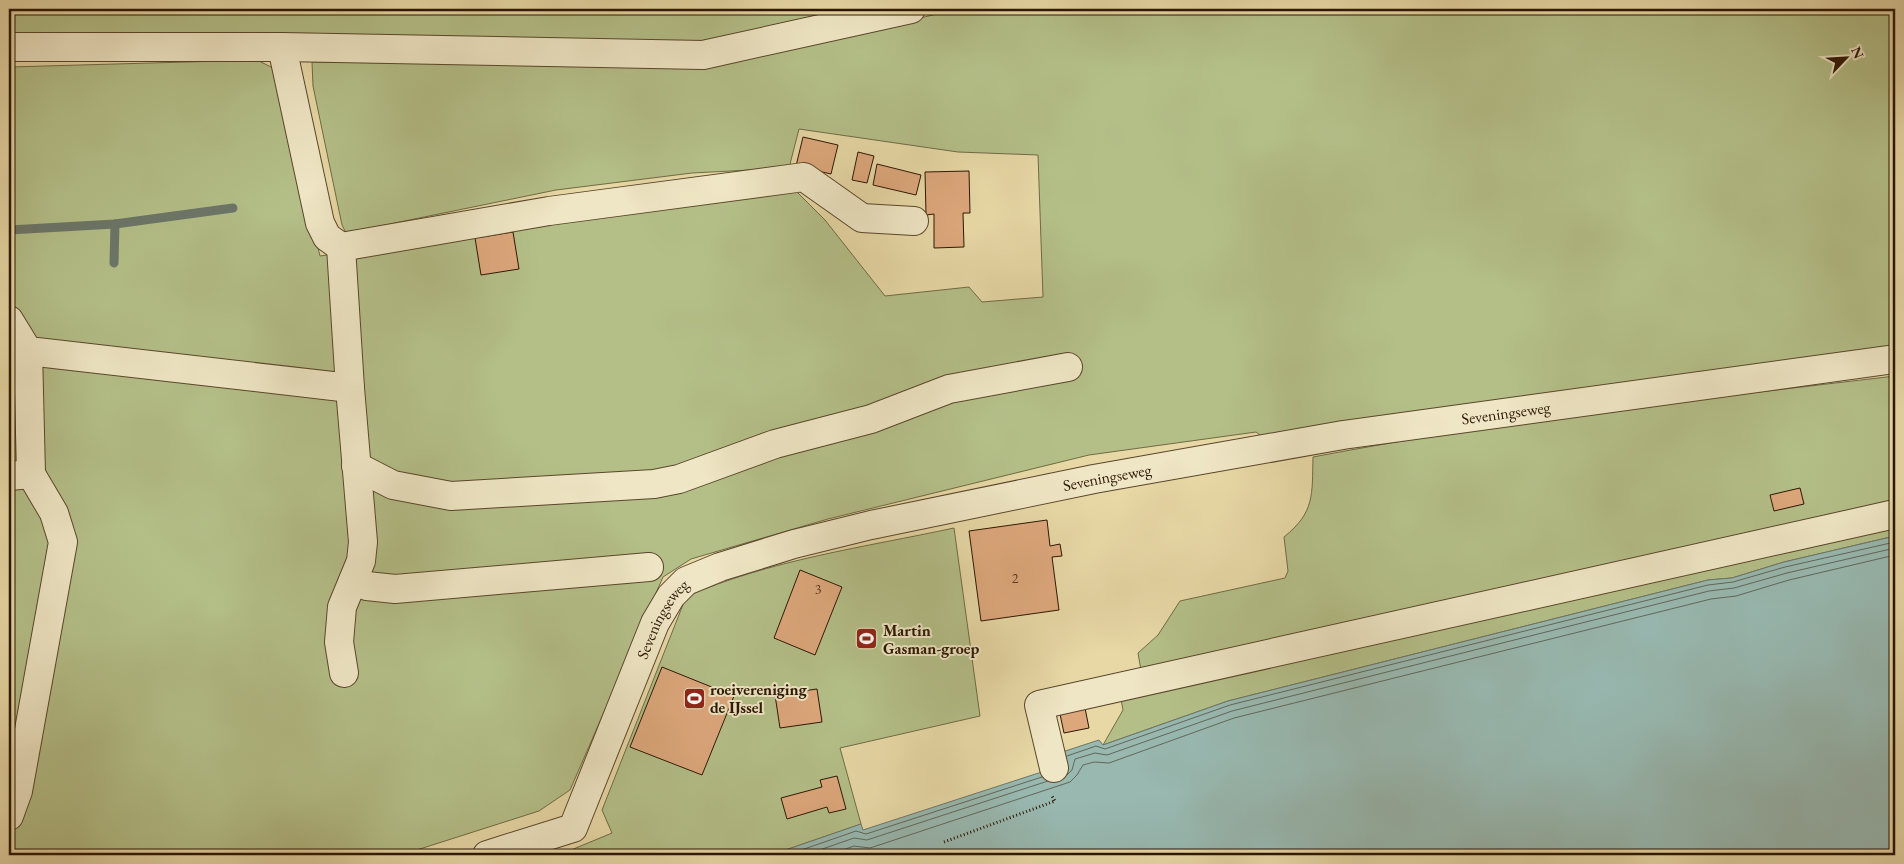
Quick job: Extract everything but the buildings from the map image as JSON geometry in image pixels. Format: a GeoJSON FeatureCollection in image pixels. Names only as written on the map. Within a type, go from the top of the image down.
{"type":"FeatureCollection","features":[{"type":"Feature","properties":{"kind":"street"},"geometry":{"type":"LineString","coordinates":[[9,47],[282,47],[704,55],[911,9]]}},
{"type":"Feature","properties":{"kind":"street"},"geometry":{"type":"LineString","coordinates":[[282,47],[320,223],[327,237],[341,247],[549,210],[804,177],[862,218],[914,221]]}},
{"type":"Feature","properties":{"kind":"street"},"geometry":{"type":"LineString","coordinates":[[341,247],[350,388],[363,542],[361,561],[342,607],[339,642],[344,673]]}},
{"type":"Feature","properties":{"kind":"street"},"geometry":{"type":"LineString","coordinates":[[9,320],[28,351],[20,475],[54,513],[63,542],[18,791],[9,816]]}},
{"type":"Feature","properties":{"kind":"street"},"geometry":{"type":"LineString","coordinates":[[28,351],[350,388]]}},
{"type":"Feature","properties":{"kind":"street","name":"Seveningseweg"},"geometry":{"type":"LineString","coordinates":[[487,855],[573,828],[655,623],[671,596],[686,581],[720,567],[794,544],[871,525],[1094,479],[1343,435],[1895,359]]}},
{"type":"Feature","properties":{"kind":"street"},"geometry":{"type":"LineString","coordinates":[[356,466],[393,485],[451,496],[654,484],[679,478],[774,444],[871,419],[949,389],[1068,368]]}},
{"type":"Feature","properties":{"kind":"street"},"geometry":{"type":"LineString","coordinates":[[1053,780],[1039,705],[1895,514]]}},
{"type":"Feature","properties":{"kind":"street"},"geometry":{"type":"LineString","coordinates":[[352,581],[367,586],[395,589],[648,567]]}},
{"type":"Feature","properties":{"kind":"path"},"geometry":{"type":"LineString","coordinates":[[944,842],[1055,801],[1053,780]]}},
{"type":"Feature","properties":{"kind":"green space"},"geometry":{"type":"Polygon","coordinates":[[[9,9],[871,9],[719,41],[676,43],[9,38],[9,9]]]}},
{"type":"Feature","properties":{"kind":"green space"},"geometry":{"type":"Polygon","coordinates":[[[959,9],[1895,9],[1895,347],[1264,438],[1256,432],[1089,455],[828,519],[691,559],[663,577],[570,790],[539,811],[401,855],[9,855],[9,67],[257,60],[275,69],[320,256],[794,189],[825,220],[885,296],[969,287],[982,302],[1043,297],[1038,155],[958,152],[799,129],[789,168],[692,173],[556,190],[346,233],[342,225],[313,86],[312,62],[365,62],[859,32],[959,9]]]}},
{"type":"Feature","properties":{"kind":"green space"},"geometry":{"type":"Polygon","coordinates":[[[1895,376],[1895,501],[1142,676],[1138,653],[1158,635],[1180,601],[1285,578],[1288,571],[1284,537],[1294,528],[1307,511],[1312,492],[1313,457],[1531,421],[1895,376]]]}},
{"type":"Feature","properties":{"kind":"green space"},"geometry":{"type":"Polygon","coordinates":[[[1895,521],[1895,536],[1784,562],[1732,578],[1708,580],[1228,701],[1103,745],[1123,710],[1121,699],[1895,521]]]}},
{"type":"Feature","properties":{"kind":"green space","name":"Martin Gasman-groep"},"geometry":{"type":"Polygon","coordinates":[[[954,528],[980,716],[840,748],[861,824],[771,855],[559,855],[612,833],[602,810],[686,597],[717,584],[784,564],[852,548],[954,528]]]}},
{"type":"Feature","properties":{"kind":"water"},"geometry":{"type":"Polygon","coordinates":[[[1895,536],[1895,855],[771,855],[861,824],[863,830],[1054,768],[1059,753],[1099,740],[1103,745],[1228,701],[1708,580],[1732,578],[1784,562],[1895,536]]]}},
{"type":"Feature","properties":{"kind":"waterway"},"geometry":{"type":"LineString","coordinates":[[9,230],[115,224],[233,208]]}},
{"type":"Feature","properties":{"kind":"waterway"},"geometry":{"type":"LineString","coordinates":[[114,263],[115,224]]}},
{"type":"Feature","properties":{"kind":"place","name":"Martin Gasman-groep"},"geometry":{"type":"Point","coordinates":[867,639]}},
{"type":"Feature","properties":{"kind":"place","name":"roeivereniging de IJssel"},"geometry":{"type":"Point","coordinates":[694,698]}}]}
